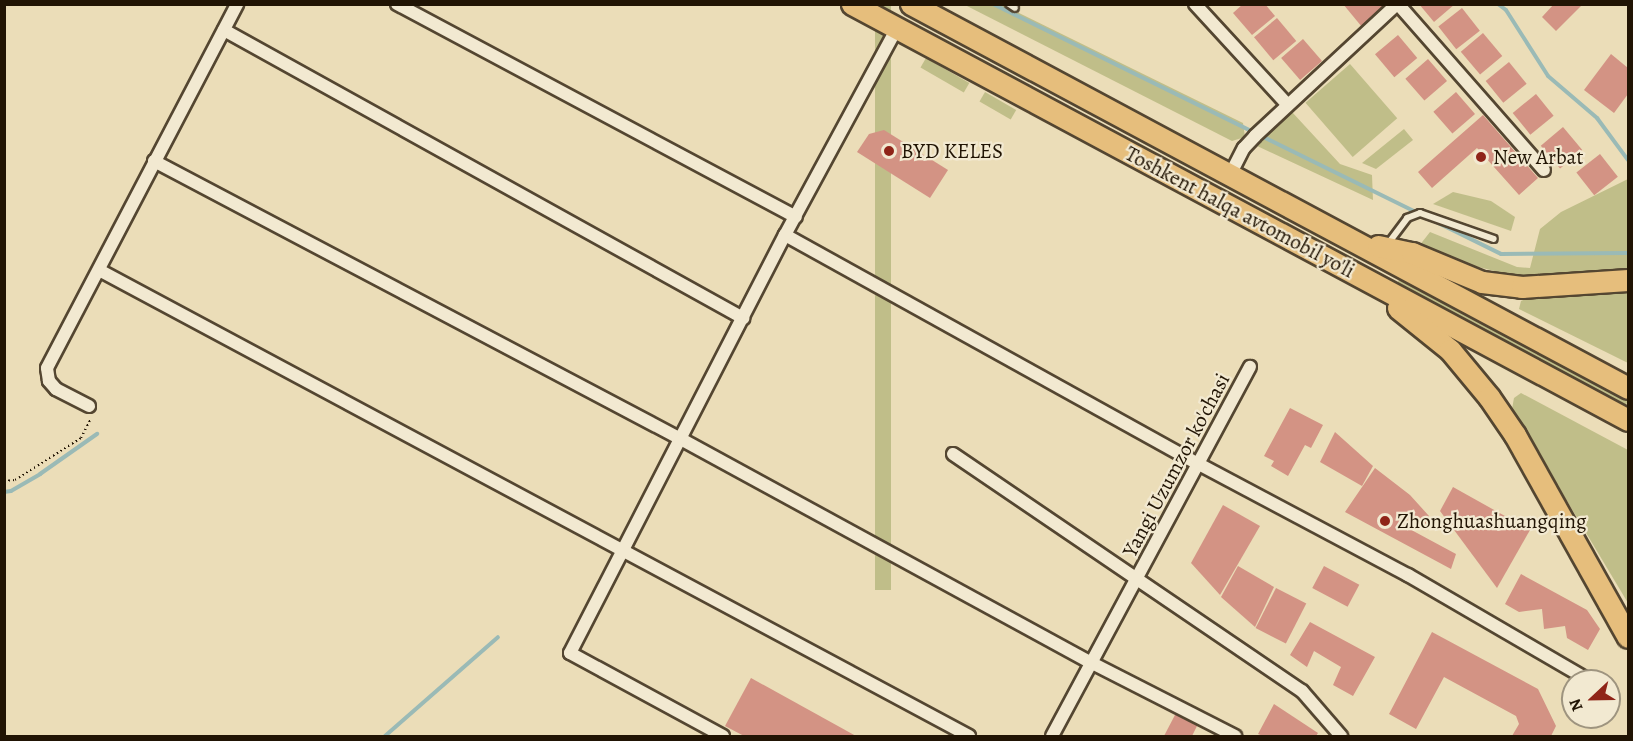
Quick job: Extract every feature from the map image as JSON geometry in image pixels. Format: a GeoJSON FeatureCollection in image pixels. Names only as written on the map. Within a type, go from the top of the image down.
{"type":"FeatureCollection","features":[{"type":"Feature","properties":{"kind":"highway","name":"Toshkent halqa avtomobil yo'li"},"geometry":{"type":"LineString","coordinates":[[852,4],[1629,420]]}},
{"type":"Feature","properties":{"kind":"highway","name":"Toshkent halqa avtomobil yo'li"},"geometry":{"type":"LineString","coordinates":[[911,4],[1629,388]]}},
{"type":"Feature","properties":{"kind":"highway"},"geometry":{"type":"LineString","coordinates":[[1354,241],[1412,253],[1482,282],[1522,287],[1629,280]]}},
{"type":"Feature","properties":{"kind":"highway"},"geometry":{"type":"LineString","coordinates":[[1355,274],[1450,350],[1470,372],[1515,435],[1629,637]]}},
{"type":"Feature","properties":{"kind":"street"},"geometry":{"type":"LineString","coordinates":[[89,405],[56,389],[49,381],[47,368],[237,4]]}},
{"type":"Feature","properties":{"kind":"street"},"geometry":{"type":"LineString","coordinates":[[397,4],[796,217]]}},
{"type":"Feature","properties":{"kind":"street"},"geometry":{"type":"LineString","coordinates":[[1195,4],[1288,105]]}},
{"type":"Feature","properties":{"kind":"street"},"geometry":{"type":"LineString","coordinates":[[1230,175],[1244,148],[1255,136],[1397,4],[1544,170]]}},
{"type":"Feature","properties":{"kind":"street"},"geometry":{"type":"LineString","coordinates":[[723,736],[570,654],[785,235],[897,28]]}},
{"type":"Feature","properties":{"kind":"street"},"geometry":{"type":"LineString","coordinates":[[224,30],[743,318]]}},
{"type":"Feature","properties":{"kind":"street"},"geometry":{"type":"LineString","coordinates":[[154,161],[679,438],[1090,662],[1235,736]]}},
{"type":"Feature","properties":{"kind":"street"},"geometry":{"type":"LineString","coordinates":[[785,235],[1197,464],[1408,575],[1569,669]]}},
{"type":"Feature","properties":{"kind":"street"},"geometry":{"type":"LineString","coordinates":[[99,270],[621,552],[969,736]]}},
{"type":"Feature","properties":{"kind":"street","name":"Yangi Uzumzor ko'chasi"},"geometry":{"type":"LineString","coordinates":[[1052,736],[1250,367]]}},
{"type":"Feature","properties":{"kind":"street"},"geometry":{"type":"LineString","coordinates":[[953,454],[1136,580]]}},
{"type":"Feature","properties":{"kind":"street","name":"Yangi Uzumzor ko'chasi"},"geometry":{"type":"LineString","coordinates":[[1136,580],[1302,691],[1336,734]]}},
{"type":"Feature","properties":{"kind":"lane"},"geometry":{"type":"LineString","coordinates":[[1384,247],[1407,218],[1420,213],[1494,239]]}},
{"type":"Feature","properties":{"kind":"path"},"geometry":{"type":"LineString","coordinates":[[4,481],[15,480],[81,438],[91,422],[89,405]]}},
{"type":"Feature","properties":{"kind":"shaded area"},"geometry":{"type":"Polygon","coordinates":[[[875,5],[891,5],[891,590],[875,590],[875,5]]]}},
{"type":"Feature","properties":{"kind":"shaded area"},"geometry":{"type":"Polygon","coordinates":[[[965,5],[1003,5],[1243,123],[1245,137],[1232,141],[965,5]]]}},
{"type":"Feature","properties":{"kind":"shaded area"},"geometry":{"type":"Polygon","coordinates":[[[926,58],[969,83],[964,93],[920,68],[926,58]]]}},
{"type":"Feature","properties":{"kind":"shaded area"},"geometry":{"type":"Polygon","coordinates":[[[1350,64],[1397,118],[1353,157],[1305,103],[1350,64]]]}},
{"type":"Feature","properties":{"kind":"shaded area"},"geometry":{"type":"Polygon","coordinates":[[[985,92],[1016,110],[1011,120],[980,102],[985,92]]]}},
{"type":"Feature","properties":{"kind":"shaded area"},"geometry":{"type":"Polygon","coordinates":[[[1292,112],[1340,164],[1372,175],[1373,200],[1255,145],[1292,112]]]}},
{"type":"Feature","properties":{"kind":"shaded area"},"geometry":{"type":"Polygon","coordinates":[[[1404,129],[1413,140],[1376,169],[1362,163],[1404,129]]]}},
{"type":"Feature","properties":{"kind":"shaded area"},"geometry":{"type":"Polygon","coordinates":[[[1628,179],[1628,272],[1526,279],[1447,259],[1419,246],[1430,232],[1517,267],[1530,268],[1540,229],[1561,212],[1628,179]]]}},
{"type":"Feature","properties":{"kind":"shaded area"},"geometry":{"type":"Polygon","coordinates":[[[1453,192],[1491,201],[1515,217],[1511,231],[1433,204],[1453,192]]]}},
{"type":"Feature","properties":{"kind":"shaded area"},"geometry":{"type":"Polygon","coordinates":[[[1400,278],[1628,399],[1625,407],[1396,285],[1400,278]]]}},
{"type":"Feature","properties":{"kind":"shaded area"},"geometry":{"type":"Polygon","coordinates":[[[1628,292],[1628,363],[1519,309],[1521,301],[1530,297],[1628,292]]]}},
{"type":"Feature","properties":{"kind":"shaded area"},"geometry":{"type":"Polygon","coordinates":[[[1521,393],[1628,450],[1628,603],[1512,409],[1514,398],[1521,393]]]}},
{"type":"Feature","properties":{"kind":"building"},"geometry":{"type":"Polygon","coordinates":[[[1243,4],[1265,4],[1275,16],[1252,35],[1233,13],[1243,4]]]}},
{"type":"Feature","properties":{"kind":"building"},"geometry":{"type":"Polygon","coordinates":[[[1343,4],[1381,4],[1384,8],[1362,27],[1343,4]]]}},
{"type":"Feature","properties":{"kind":"building"},"geometry":{"type":"Polygon","coordinates":[[[1419,4],[1455,4],[1434,22],[1419,4]]]}},
{"type":"Feature","properties":{"kind":"building"},"geometry":{"type":"Polygon","coordinates":[[[1554,4],[1583,4],[1556,31],[1542,17],[1554,4]]]}},
{"type":"Feature","properties":{"kind":"building"},"geometry":{"type":"Polygon","coordinates":[[[1462,8],[1480,31],[1456,49],[1438,26],[1462,8]]]}},
{"type":"Feature","properties":{"kind":"building"},"geometry":{"type":"Polygon","coordinates":[[[1277,18],[1296,41],[1273,60],[1254,37],[1277,18]]]}},
{"type":"Feature","properties":{"kind":"building"},"geometry":{"type":"Polygon","coordinates":[[[1483,33],[1502,56],[1480,75],[1461,52],[1483,33]]]}},
{"type":"Feature","properties":{"kind":"building"},"geometry":{"type":"Polygon","coordinates":[[[1398,35],[1417,58],[1394,77],[1375,54],[1398,35]]]}},
{"type":"Feature","properties":{"kind":"building"},"geometry":{"type":"Polygon","coordinates":[[[1303,39],[1322,61],[1300,80],[1281,58],[1303,39]]]}},
{"type":"Feature","properties":{"kind":"building"},"geometry":{"type":"Polygon","coordinates":[[[1611,54],[1628,68],[1628,94],[1614,113],[1584,90],[1611,54]]]}},
{"type":"Feature","properties":{"kind":"building"},"geometry":{"type":"Polygon","coordinates":[[[1428,59],[1447,81],[1424,101],[1405,79],[1428,59]]]}},
{"type":"Feature","properties":{"kind":"building"},"geometry":{"type":"Polygon","coordinates":[[[1509,62],[1527,84],[1503,103],[1486,81],[1509,62]]]}},
{"type":"Feature","properties":{"kind":"building"},"geometry":{"type":"Polygon","coordinates":[[[1456,92],[1475,114],[1452,134],[1433,112],[1456,92]]]}},
{"type":"Feature","properties":{"kind":"building"},"geometry":{"type":"Polygon","coordinates":[[[1536,94],[1554,116],[1530,135],[1513,113],[1536,94]]]}},
{"type":"Feature","properties":{"kind":"building"},"geometry":{"type":"Polygon","coordinates":[[[1483,115],[1538,178],[1519,195],[1477,148],[1432,188],[1418,172],[1483,115]]]}},
{"type":"Feature","properties":{"kind":"building"},"geometry":{"type":"Polygon","coordinates":[[[1563,127],[1582,150],[1560,169],[1541,146],[1563,127]]]}},
{"type":"Feature","properties":{"kind":"building"},"geometry":{"type":"Polygon","coordinates":[[[884,130],[948,170],[930,198],[857,152],[869,134],[884,130]]]}},
{"type":"Feature","properties":{"kind":"building"},"geometry":{"type":"Polygon","coordinates":[[[1600,154],[1618,177],[1594,195],[1576,172],[1600,154]]]}},
{"type":"Feature","properties":{"kind":"building"},"geometry":{"type":"Polygon","coordinates":[[[1290,408],[1323,425],[1311,448],[1305,445],[1288,476],[1271,466],[1274,461],[1264,456],[1290,408]]]}},
{"type":"Feature","properties":{"kind":"building"},"geometry":{"type":"Polygon","coordinates":[[[1335,432],[1373,466],[1362,486],[1320,462],[1335,432]]]}},
{"type":"Feature","properties":{"kind":"building","name":"Zhonghuashuangqing"},"geometry":{"type":"Polygon","coordinates":[[[1375,468],[1410,495],[1429,516],[1425,525],[1409,517],[1404,526],[1456,554],[1451,569],[1345,512],[1375,468]]]}},
{"type":"Feature","properties":{"kind":"building"},"geometry":{"type":"Polygon","coordinates":[[[1453,487],[1530,530],[1497,588],[1440,511],[1453,487]]]}},
{"type":"Feature","properties":{"kind":"building"},"geometry":{"type":"Polygon","coordinates":[[[1223,505],[1260,526],[1220,595],[1191,563],[1223,505]]]}},
{"type":"Feature","properties":{"kind":"building"},"geometry":{"type":"Polygon","coordinates":[[[1238,566],[1274,587],[1255,627],[1221,597],[1238,566]]]}},
{"type":"Feature","properties":{"kind":"building"},"geometry":{"type":"Polygon","coordinates":[[[1324,566],[1359,585],[1348,607],[1312,588],[1324,566]]]}},
{"type":"Feature","properties":{"kind":"building"},"geometry":{"type":"Polygon","coordinates":[[[1521,574],[1587,610],[1600,629],[1588,650],[1567,638],[1565,626],[1544,629],[1542,609],[1519,612],[1505,604],[1521,574]]]}},
{"type":"Feature","properties":{"kind":"building"},"geometry":{"type":"Polygon","coordinates":[[[1276,588],[1306,603],[1286,644],[1256,628],[1276,588]]]}},
{"type":"Feature","properties":{"kind":"building"},"geometry":{"type":"Polygon","coordinates":[[[1310,622],[1375,657],[1353,696],[1333,685],[1341,667],[1314,651],[1307,667],[1290,655],[1310,622]]]}},
{"type":"Feature","properties":{"kind":"building"},"geometry":{"type":"Polygon","coordinates":[[[1432,632],[1538,689],[1556,726],[1551,736],[1512,736],[1519,724],[1516,716],[1444,677],[1416,729],[1389,714],[1432,632]]]}},
{"type":"Feature","properties":{"kind":"building"},"geometry":{"type":"Polygon","coordinates":[[[751,678],[856,736],[744,736],[725,726],[751,678]]]}},
{"type":"Feature","properties":{"kind":"building"},"geometry":{"type":"Polygon","coordinates":[[[1274,704],[1318,733],[1316,736],[1263,736],[1258,734],[1274,704]]]}},
{"type":"Feature","properties":{"kind":"building"},"geometry":{"type":"Polygon","coordinates":[[[1176,713],[1198,724],[1192,736],[1164,736],[1176,713]]]}},
{"type":"Feature","properties":{"kind":"waterway"},"geometry":{"type":"LineString","coordinates":[[993,4],[1418,213]]}},
{"type":"Feature","properties":{"kind":"waterway"},"geometry":{"type":"LineString","coordinates":[[1498,4],[1506,10],[1548,76],[1597,118],[1628,160]]}},
{"type":"Feature","properties":{"kind":"waterway"},"geometry":{"type":"LineString","coordinates":[[1430,219],[1501,254],[1628,253]]}},
{"type":"Feature","properties":{"kind":"waterway"},"geometry":{"type":"LineString","coordinates":[[4,492],[11,491],[40,474],[97,434]]}},
{"type":"Feature","properties":{"kind":"waterway"},"geometry":{"type":"LineString","coordinates":[[385,736],[498,637]]}},
{"type":"Feature","properties":{"kind":"place","name":"BYD KELES"},"geometry":{"type":"Point","coordinates":[889,151]}},
{"type":"Feature","properties":{"kind":"place","name":"New Arbat"},"geometry":{"type":"Point","coordinates":[1481,157]}},
{"type":"Feature","properties":{"kind":"place","name":"Zhonghuashuangqing"},"geometry":{"type":"Point","coordinates":[1385,521]}}]}
